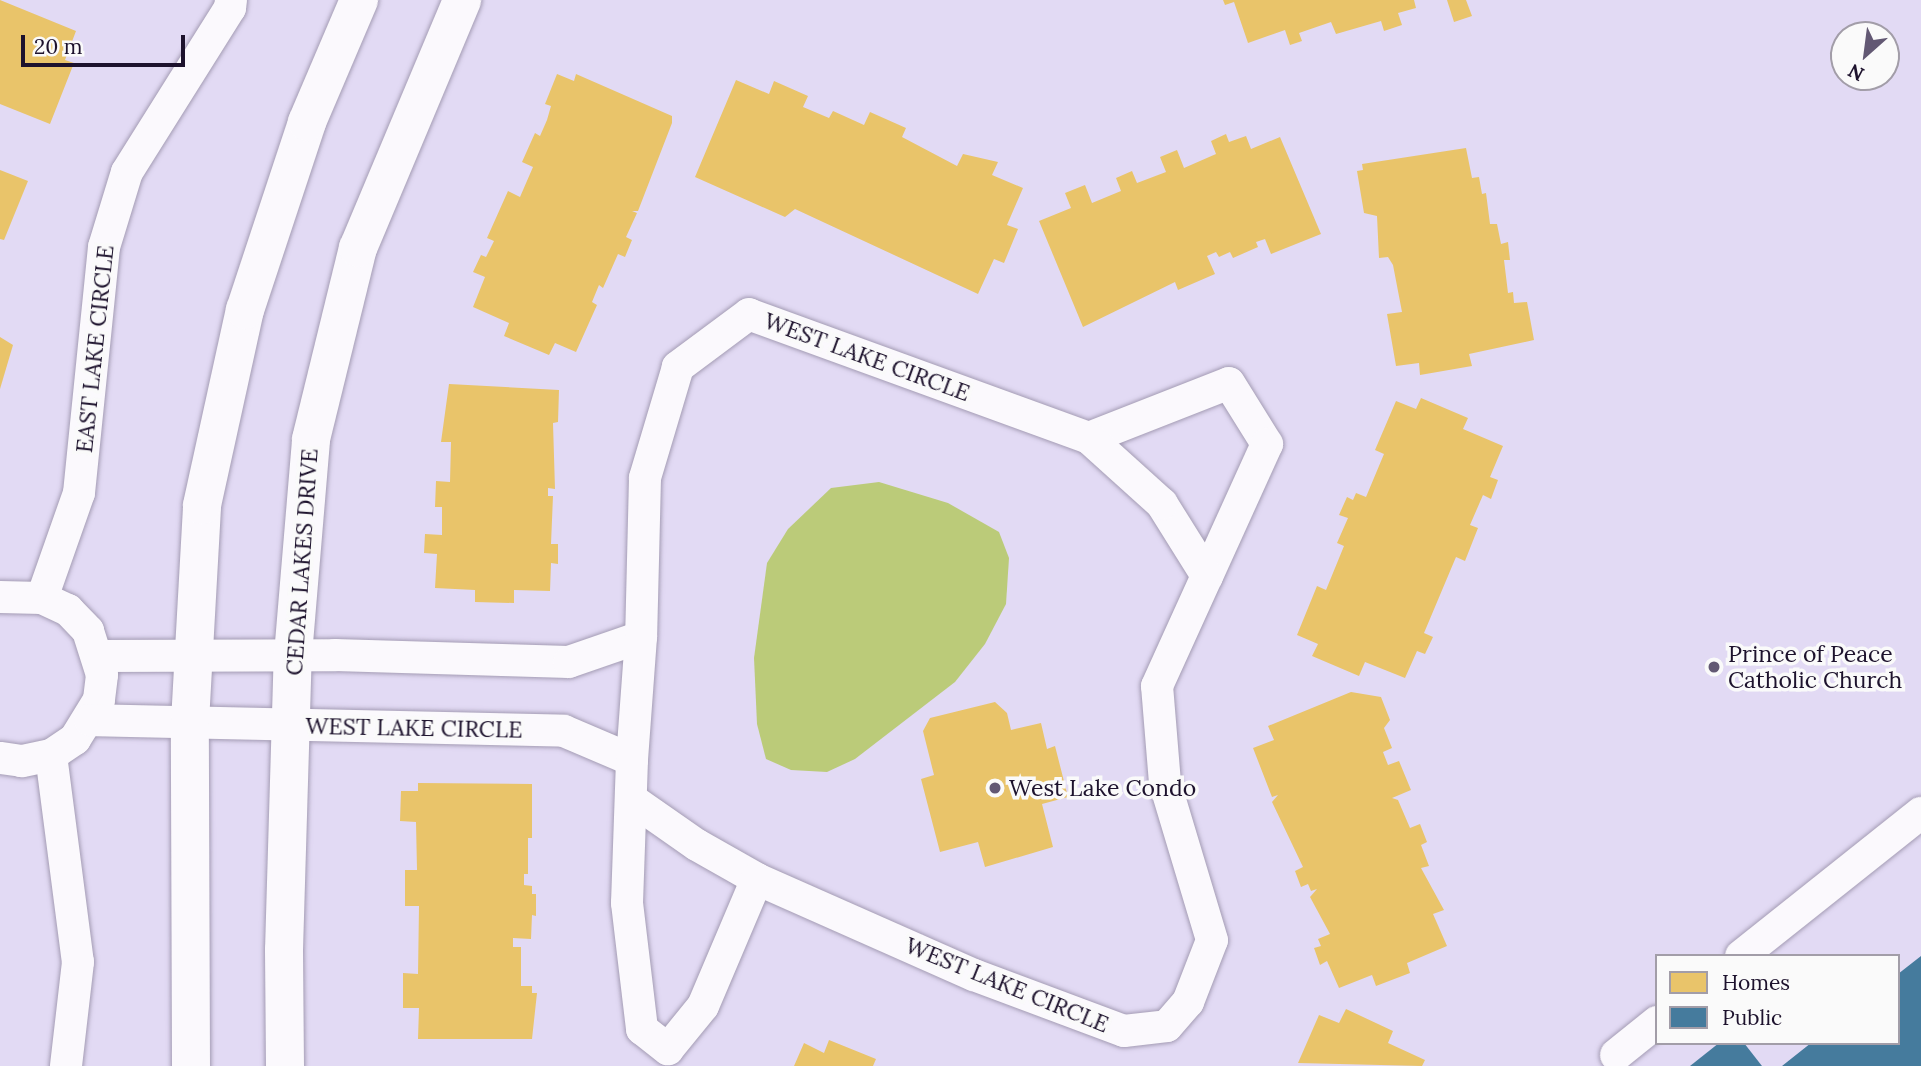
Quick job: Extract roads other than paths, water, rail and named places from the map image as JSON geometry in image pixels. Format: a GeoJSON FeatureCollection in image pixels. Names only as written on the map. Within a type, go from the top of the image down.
{"type":"FeatureCollection","features":[{"type":"Feature","properties":{"kind":"street"},"geometry":{"type":"LineString","coordinates":[[191,1066],[190,722],[202,505],[245,310],[307,122],[359,0]]}},
{"type":"Feature","properties":{"kind":"street","name":"CEDAR LAKES DRIVE"},"geometry":{"type":"LineString","coordinates":[[285,1066],[293,655],[311,439],[358,248],[462,0]]}},
{"type":"Feature","properties":{"kind":"lane","name":"EAST LAKE CIRCLE"},"geometry":{"type":"LineString","coordinates":[[42,598],[79,493],[104,247],[127,172],[230,8],[231,0]]}},
{"type":"Feature","properties":{"kind":"lane","name":"WEST LAKE CIRCLE"},"geometry":{"type":"LineString","coordinates":[[757,879],[703,1006],[668,1049],[642,1029],[627,903],[632,760],[641,637],[645,478],[678,368],[749,314],[1089,438],[1162,504],[1207,576]]}},
{"type":"Feature","properties":{"kind":"lane","name":"WEST LAKE CIRCLE"},"geometry":{"type":"LineString","coordinates":[[631,799],[697,845],[757,879],[974,975],[1124,1031],[1167,1026],[1188,1002],[1212,940],[1166,783],[1157,686],[1266,444],[1229,383],[1089,438]]}},
{"type":"Feature","properties":{"kind":"lane"},"geometry":{"type":"LineString","coordinates":[[0,597],[42,598],[68,610],[88,631],[98,656],[99,700],[90,720],[75,739],[51,755],[22,761],[0,758]]}},
{"type":"Feature","properties":{"kind":"lane"},"geometry":{"type":"LineString","coordinates":[[98,656],[293,655],[569,662],[641,637]]}},
{"type":"Feature","properties":{"kind":"lane"},"geometry":{"type":"LineString","coordinates":[[90,720],[190,722]]}},
{"type":"Feature","properties":{"kind":"lane","name":"WEST LAKE CIRCLE"},"geometry":{"type":"LineString","coordinates":[[190,722],[564,731],[632,760]]}},
{"type":"Feature","properties":{"kind":"lane"},"geometry":{"type":"LineString","coordinates":[[51,755],[78,962],[66,1066]]}},
{"type":"Feature","properties":{"kind":"lane"},"geometry":{"type":"LineString","coordinates":[[1744,954],[1921,814]]}},
{"type":"Feature","properties":{"kind":"lane"},"geometry":{"type":"LineString","coordinates":[[1616,1055],[1655,1025]]}},
{"type":"Feature","properties":{"kind":"place","name":"Prince of Peace Catholic Church"},"geometry":{"type":"Point","coordinates":[1714,667]}},
{"type":"Feature","properties":{"kind":"place","name":"West Lake Condo"},"geometry":{"type":"Point","coordinates":[995,788]}}]}
